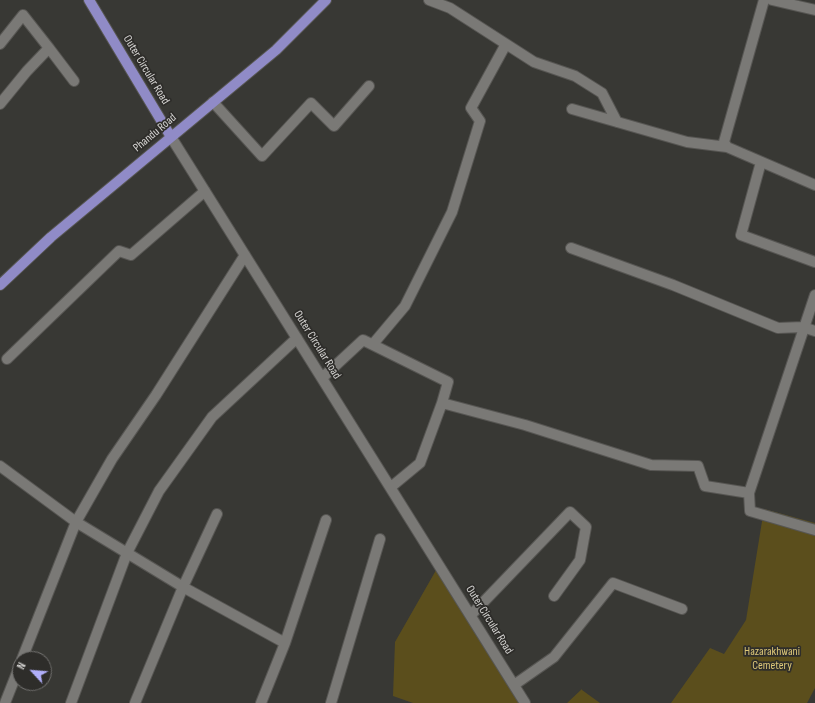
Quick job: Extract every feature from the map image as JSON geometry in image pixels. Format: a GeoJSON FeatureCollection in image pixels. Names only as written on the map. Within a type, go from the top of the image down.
{"type":"FeatureCollection","features":[{"type":"Feature","properties":{"kind":"main road","name":"Outer Circular Road"},"geometry":{"type":"LineString","coordinates":[[89,0],[171,137]]}},
{"type":"Feature","properties":{"kind":"main road","name":"Phandu Road"},"geometry":{"type":"LineString","coordinates":[[0,286],[51,237],[276,50],[326,0]]}},
{"type":"Feature","properties":{"kind":"street"},"geometry":{"type":"LineString","coordinates":[[429,0],[450,8],[534,62],[575,76],[602,93],[617,122]]}},
{"type":"Feature","properties":{"kind":"street"},"geometry":{"type":"LineString","coordinates":[[727,147],[724,142],[764,0]]}},
{"type":"Feature","properties":{"kind":"street"},"geometry":{"type":"LineString","coordinates":[[772,0],[815,10]]}},
{"type":"Feature","properties":{"kind":"street"},"geometry":{"type":"LineString","coordinates":[[0,44],[23,15],[74,81]]}},
{"type":"Feature","properties":{"kind":"street"},"geometry":{"type":"LineString","coordinates":[[373,344],[405,306],[452,212],[480,121],[471,108],[506,44]]}},
{"type":"Feature","properties":{"kind":"street"},"geometry":{"type":"LineString","coordinates":[[0,104],[27,71],[49,48]]}},
{"type":"Feature","properties":{"kind":"street"},"geometry":{"type":"LineString","coordinates":[[213,102],[262,156],[310,103],[334,126],[369,86]]}},
{"type":"Feature","properties":{"kind":"street"},"geometry":{"type":"LineString","coordinates":[[572,109],[687,142],[727,147],[815,185]]}},
{"type":"Feature","properties":{"kind":"street","name":"Outer Circular Road"},"geometry":{"type":"LineString","coordinates":[[171,137],[526,703]]}},
{"type":"Feature","properties":{"kind":"street"},"geometry":{"type":"LineString","coordinates":[[761,162],[741,235],[815,262]]}},
{"type":"Feature","properties":{"kind":"street"},"geometry":{"type":"LineString","coordinates":[[7,359],[119,251],[131,255],[205,191]]}},
{"type":"Feature","properties":{"kind":"street"},"geometry":{"type":"LineString","coordinates":[[571,248],[673,285],[778,328],[803,327],[815,330]]}},
{"type":"Feature","properties":{"kind":"street"},"geometry":{"type":"LineString","coordinates":[[25,651],[76,522],[112,459],[156,395],[245,255]]}},
{"type":"Feature","properties":{"kind":"street"},"geometry":{"type":"LineString","coordinates":[[815,295],[803,327],[749,493],[750,511],[815,530]]}},
{"type":"Feature","properties":{"kind":"street"},"geometry":{"type":"LineString","coordinates":[[71,703],[127,553],[159,491],[212,417],[297,338]]}},
{"type":"Feature","properties":{"kind":"street"},"geometry":{"type":"LineString","coordinates":[[322,378],[363,340],[448,382],[420,463],[391,487]]}},
{"type":"Feature","properties":{"kind":"street"},"geometry":{"type":"LineString","coordinates":[[442,403],[525,425],[651,465],[698,466],[705,486],[749,493]]}},
{"type":"Feature","properties":{"kind":"street"},"geometry":{"type":"LineString","coordinates":[[0,466],[76,522],[183,587],[285,643]]}},
{"type":"Feature","properties":{"kind":"street"},"geometry":{"type":"LineString","coordinates":[[471,615],[570,512],[586,527],[584,540],[580,560],[554,596]]}},
{"type":"Feature","properties":{"kind":"street"},"geometry":{"type":"LineString","coordinates":[[136,703],[183,587],[217,514]]}},
{"type":"Feature","properties":{"kind":"street"},"geometry":{"type":"LineString","coordinates":[[261,703],[285,643],[326,520]]}},
{"type":"Feature","properties":{"kind":"street"},"geometry":{"type":"LineString","coordinates":[[331,703],[380,539]]}},
{"type":"Feature","properties":{"kind":"street"},"geometry":{"type":"LineString","coordinates":[[514,685],[554,657],[613,583],[682,609]]}},
{"type":"Feature","properties":{"kind":"street"},"geometry":{"type":"LineString","coordinates":[[5,703],[12,685]]}},
{"type":"Feature","properties":{"kind":"green space","name":"Hazarakhwani Cemetery"},"geometry":{"type":"Polygon","coordinates":[[[764,509],[815,523],[815,688],[807,703],[671,703],[710,648],[724,654],[746,620],[764,509]]]}},
{"type":"Feature","properties":{"kind":"green space"},"geometry":{"type":"Polygon","coordinates":[[[439,565],[525,703],[413,703],[393,696],[395,642],[439,565]]]}},
{"type":"Feature","properties":{"kind":"green space"},"geometry":{"type":"Polygon","coordinates":[[[582,690],[600,703],[567,703],[582,690]]]}}]}
